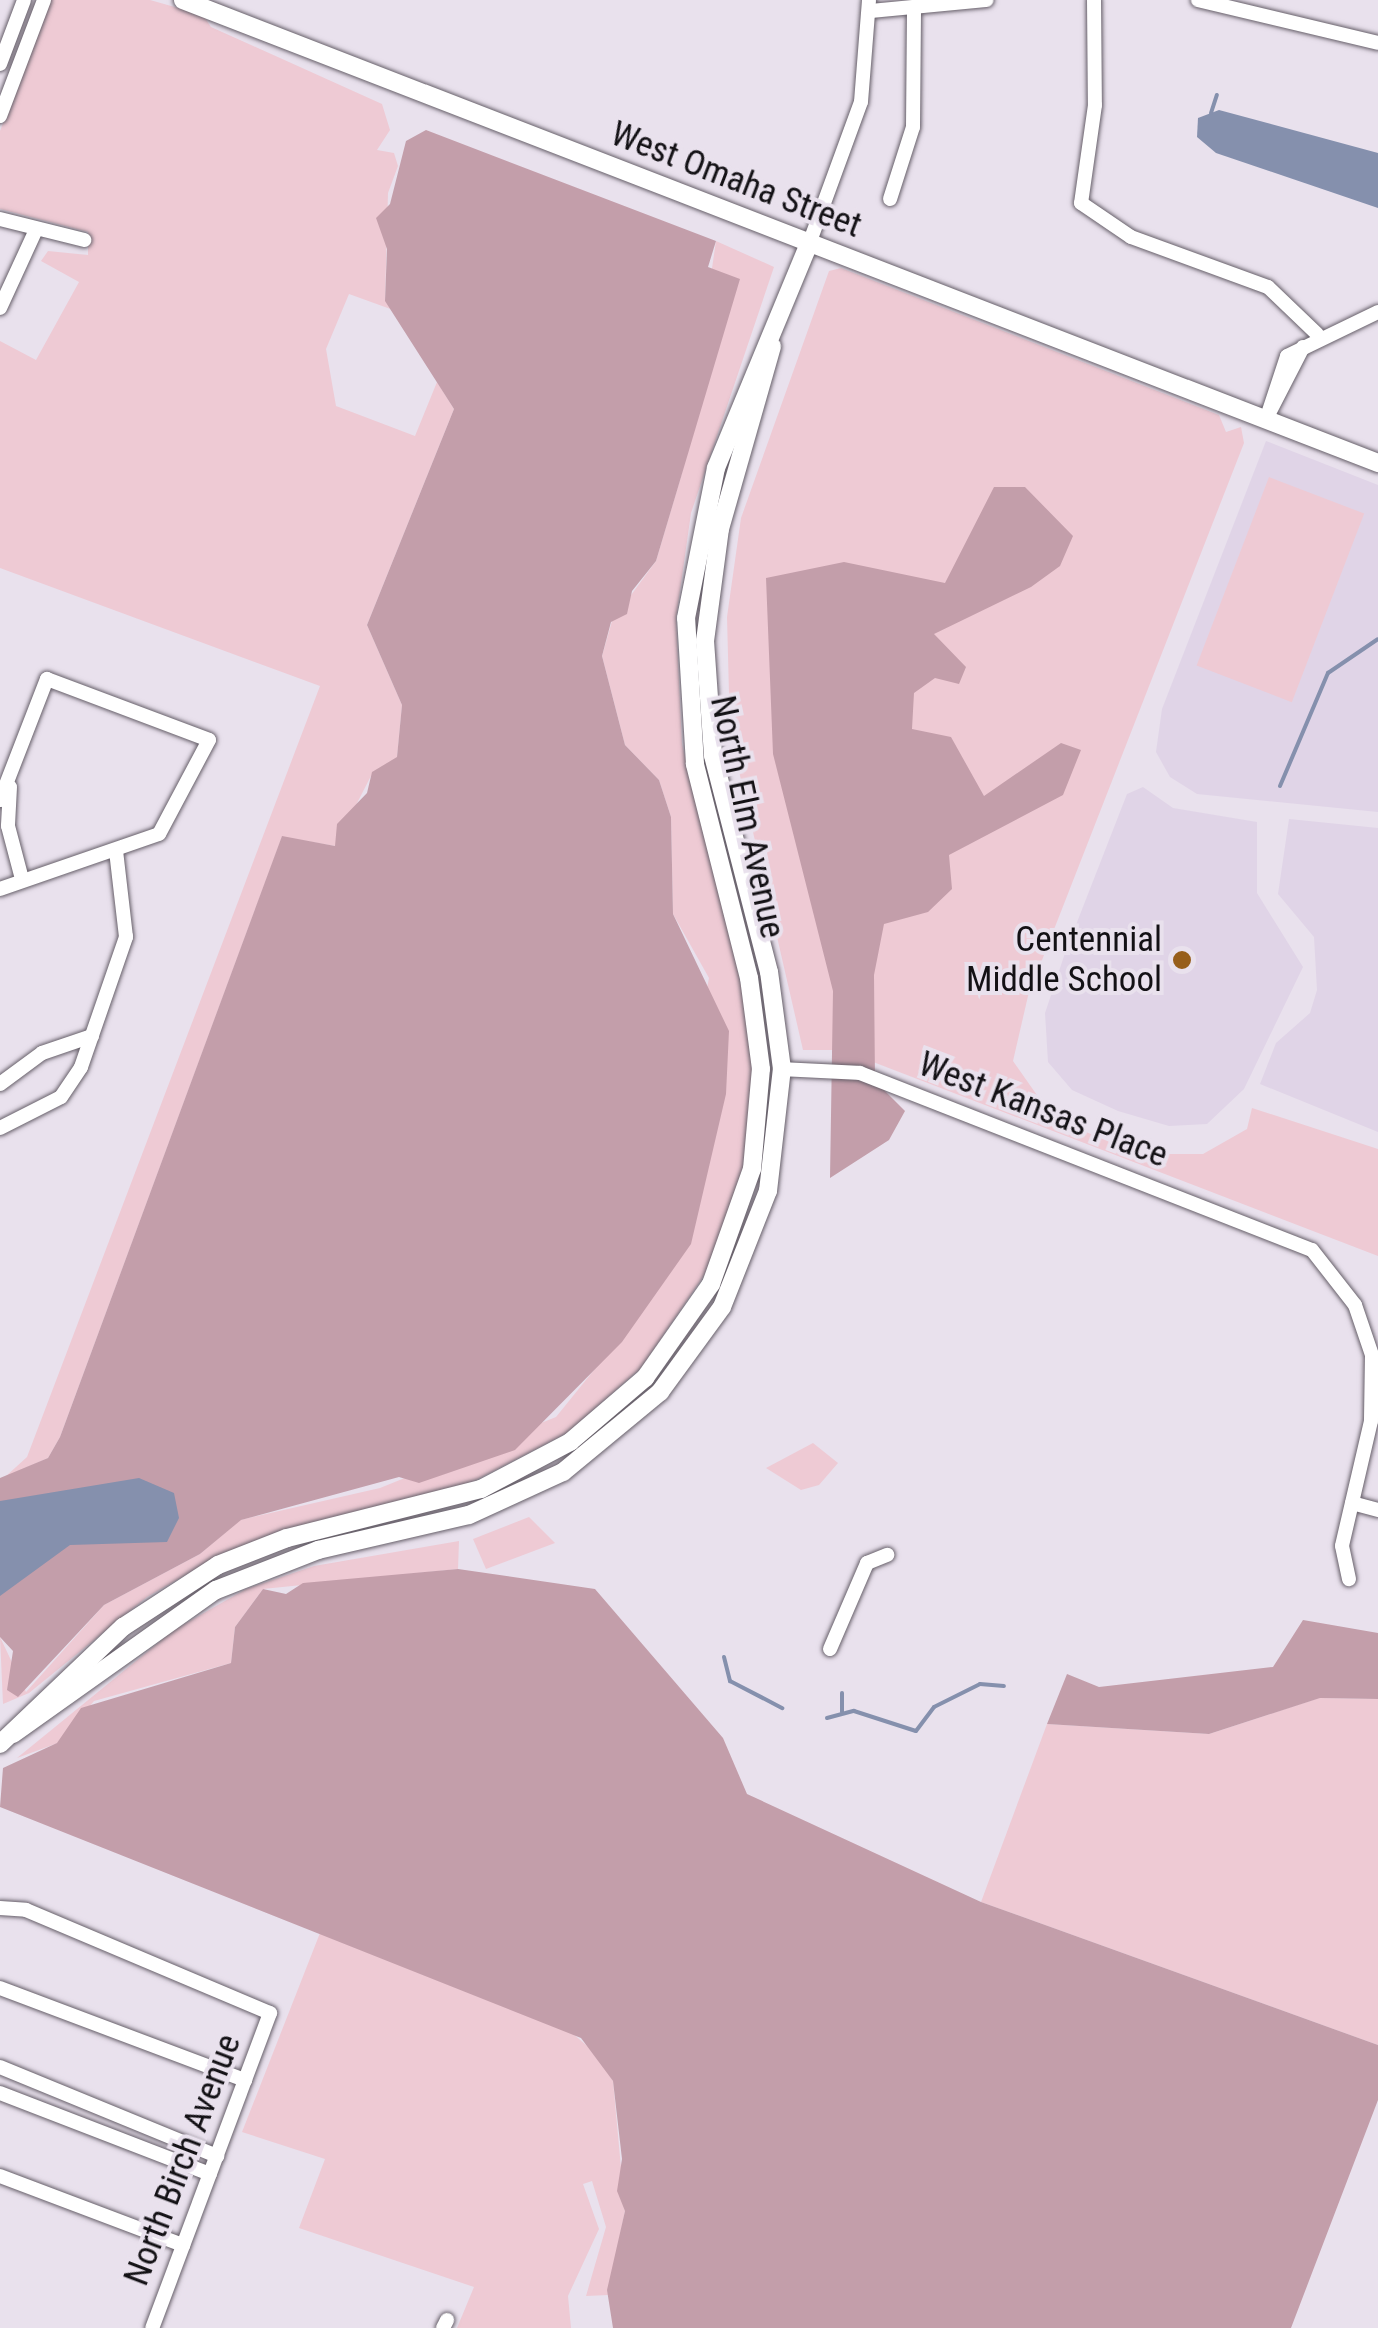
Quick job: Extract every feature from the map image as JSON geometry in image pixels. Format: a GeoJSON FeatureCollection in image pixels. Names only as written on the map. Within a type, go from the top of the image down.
{"type":"FeatureCollection","features":[{"type":"Feature","properties":{"kind":"main road","name":"West Omaha Street"},"geometry":{"type":"LineString","coordinates":[[184,0],[1378,463]]}},
{"type":"Feature","properties":{"kind":"main road"},"geometry":{"type":"LineString","coordinates":[[773,340],[809,244]]}},
{"type":"Feature","properties":{"kind":"main road","name":"North Elm Avenue"},"geometry":{"type":"LineString","coordinates":[[2,1736],[45,1720],[184,1608],[250,1574],[456,1519],[542,1484],[626,1425],[708,1330],[765,1204],[782,1069],[704,680],[712,566],[773,340]]}},
{"type":"Feature","properties":{"kind":"main road","name":"North Elm Avenue"},"geometry":{"type":"LineString","coordinates":[[2,1736],[122,1628],[218,1565],[287,1538],[458,1497],[532,1465],[618,1405],[691,1319],[746,1193],[761,1069],[751,988],[695,764],[684,655],[704,507],[747,380],[773,340]]}},
{"type":"Feature","properties":{"kind":"main road"},"geometry":{"type":"LineString","coordinates":[[761,1069],[782,1069]]}},
{"type":"Feature","properties":{"kind":"main road"},"geometry":{"type":"LineString","coordinates":[[691,1319],[708,1330]]}},
{"type":"Feature","properties":{"kind":"main road"},"geometry":{"type":"LineString","coordinates":[[532,1465],[542,1484]]}},
{"type":"Feature","properties":{"kind":"street"},"geometry":{"type":"LineString","coordinates":[[0,64],[24,0]]}},
{"type":"Feature","properties":{"kind":"street"},"geometry":{"type":"LineString","coordinates":[[0,116],[44,0]]}},
{"type":"Feature","properties":{"kind":"street"},"geometry":{"type":"LineString","coordinates":[[809,244],[860,102],[870,6],[914,8],[986,0]]}},
{"type":"Feature","properties":{"kind":"street"},"geometry":{"type":"LineString","coordinates":[[1094,0],[1095,105],[1080,203],[1131,237],[1268,287],[1296,304],[1317,334]]}},
{"type":"Feature","properties":{"kind":"street"},"geometry":{"type":"LineString","coordinates":[[1198,0],[1240,3],[1378,43]]}},
{"type":"Feature","properties":{"kind":"street"},"geometry":{"type":"LineString","coordinates":[[890,199],[913,126],[914,8]]}},
{"type":"Feature","properties":{"kind":"street"},"geometry":{"type":"LineString","coordinates":[[0,219],[35,232],[84,240]]}},
{"type":"Feature","properties":{"kind":"street"},"geometry":{"type":"LineString","coordinates":[[0,308],[35,232]]}},
{"type":"Feature","properties":{"kind":"street"},"geometry":{"type":"LineString","coordinates":[[1266,420],[1303,347],[1317,334],[1378,312]]}},
{"type":"Feature","properties":{"kind":"street"},"geometry":{"type":"LineString","coordinates":[[0,800],[47,678],[209,740],[170,824],[116,851],[0,889]]}},
{"type":"Feature","properties":{"kind":"street"},"geometry":{"type":"LineString","coordinates":[[11,771],[8,826],[22,879]]}},
{"type":"Feature","properties":{"kind":"street"},"geometry":{"type":"LineString","coordinates":[[0,1128],[62,1097],[92,1036],[126,937],[116,851]]}},
{"type":"Feature","properties":{"kind":"street"},"geometry":{"type":"LineString","coordinates":[[0,1084],[42,1053],[92,1036]]}},
{"type":"Feature","properties":{"kind":"street","name":"West Kansas Place"},"geometry":{"type":"LineString","coordinates":[[782,1069],[860,1073],[1278,1232],[1312,1250],[1339,1280],[1373,1335]]}},
{"type":"Feature","properties":{"kind":"street"},"geometry":{"type":"LineString","coordinates":[[1349,1578],[1342,1546],[1371,1422],[1373,1335]]}},
{"type":"Feature","properties":{"kind":"street"},"geometry":{"type":"LineString","coordinates":[[1352,1503],[1378,1510]]}},
{"type":"Feature","properties":{"kind":"street"},"geometry":{"type":"LineString","coordinates":[[830,1649],[867,1563],[887,1555]]}},
{"type":"Feature","properties":{"kind":"street","name":"North Birch Avenue"},"geometry":{"type":"LineString","coordinates":[[0,1908],[26,1910],[270,2013],[152,2328]]}},
{"type":"Feature","properties":{"kind":"street"},"geometry":{"type":"LineString","coordinates":[[0,1988],[245,2080]]}},
{"type":"Feature","properties":{"kind":"street"},"geometry":{"type":"LineString","coordinates":[[0,2068],[217,2156]]}},
{"type":"Feature","properties":{"kind":"street"},"geometry":{"type":"LineString","coordinates":[[0,2094],[210,2174]]}},
{"type":"Feature","properties":{"kind":"street"},"geometry":{"type":"LineString","coordinates":[[0,2176],[184,2245]]}},
{"type":"Feature","properties":{"kind":"shaded area"},"geometry":{"type":"Polygon","coordinates":[[[51,0],[150,0],[203,15],[211,27],[382,104],[390,130],[377,150],[394,153],[398,166],[388,193],[385,300],[396,311],[349,294],[326,349],[336,406],[415,436],[437,382],[454,409],[367,625],[402,705],[397,758],[373,772],[335,846],[282,837],[60,1437],[48,1458],[5,1477],[27,1457],[320,686],[0,568],[0,341],[36,360],[79,282],[41,261],[48,251],[88,255],[88,232],[0,209],[0,131],[51,0]]]}},
{"type":"Feature","properties":{"kind":"shaded area"},"geometry":{"type":"Polygon","coordinates":[[[426,130],[716,241],[708,267],[740,279],[656,561],[632,591],[627,614],[611,622],[602,656],[625,745],[659,780],[671,817],[673,914],[729,1031],[726,1094],[691,1244],[622,1342],[515,1450],[419,1483],[399,1477],[241,1520],[200,1554],[104,1605],[18,1697],[7,1690],[13,1651],[0,1637],[0,1478],[48,1458],[60,1437],[282,836],[335,846],[337,824],[367,793],[372,772],[397,757],[402,705],[367,625],[454,409],[385,301],[387,249],[376,218],[390,204],[406,141],[426,130]]]}},
{"type":"Feature","properties":{"kind":"shaded area"},"geometry":{"type":"Polygon","coordinates":[[[716,241],[774,267],[691,513],[676,619],[682,744],[745,1000],[753,1071],[745,1161],[709,1268],[641,1368],[567,1433],[470,1483],[224,1553],[147,1597],[29,1693],[3,1704],[0,1637],[26,1692],[104,1605],[200,1554],[240,1520],[380,1488],[556,1417],[645,1307],[709,978],[673,914],[671,817],[659,780],[625,745],[602,656],[612,621],[656,561],[682,473],[716,241]]]}},
{"type":"Feature","properties":{"kind":"shaded area"},"geometry":{"type":"Polygon","coordinates":[[[841,268],[1219,415],[1226,432],[1241,427],[1244,443],[1028,996],[1013,1061],[1053,1118],[1138,1154],[1203,1154],[1247,1129],[1252,1108],[1378,1149],[1378,1256],[842,1050],[803,1050],[730,732],[727,617],[741,518],[829,271],[841,268]]]}},
{"type":"Feature","properties":{"kind":"shaded area"},"geometry":{"type":"Polygon","coordinates":[[[1266,441],[1378,485],[1378,812],[1197,794],[1170,777],[1156,752],[1162,709],[1266,441]]]}},
{"type":"Feature","properties":{"kind":"shaded area"},"geometry":{"type":"Polygon","coordinates":[[[1269,477],[1364,514],[1292,702],[1197,666],[1269,477]]]}},
{"type":"Feature","properties":{"kind":"shaded area"},"geometry":{"type":"Polygon","coordinates":[[[994,487],[1025,487],[1073,536],[1060,566],[1031,587],[934,634],[966,667],[959,684],[935,678],[914,693],[912,729],[951,737],[984,796],[1061,743],[1081,750],[1063,795],[949,855],[952,889],[928,912],[884,924],[874,975],[875,1081],[905,1111],[889,1140],[830,1178],[833,991],[773,754],[766,578],[844,562],[945,583],[994,487]]]}},
{"type":"Feature","properties":{"kind":"shaded area","name":"Centennial Middle School"},"geometry":{"type":"Polygon","coordinates":[[[1143,787],[1173,808],[1257,822],[1257,893],[1303,967],[1244,1089],[1207,1124],[1169,1126],[1118,1111],[1072,1090],[1048,1062],[1045,1013],[1065,953],[1127,794],[1143,787]]]}},
{"type":"Feature","properties":{"kind":"shaded area"},"geometry":{"type":"Polygon","coordinates":[[[1289,819],[1378,828],[1378,1132],[1260,1084],[1276,1043],[1310,1013],[1317,990],[1314,937],[1278,894],[1289,819]]]}},
{"type":"Feature","properties":{"kind":"shaded area"},"geometry":{"type":"Polygon","coordinates":[[[813,1443],[838,1463],[819,1485],[801,1490],[766,1468],[813,1443]]]}},
{"type":"Feature","properties":{"kind":"shaded area"},"geometry":{"type":"Polygon","coordinates":[[[529,1517],[555,1543],[486,1569],[473,1539],[529,1517]]]}},
{"type":"Feature","properties":{"kind":"shaded area"},"geometry":{"type":"Polygon","coordinates":[[[459,1541],[458,1569],[263,1589],[235,1627],[231,1663],[94,1701],[58,1743],[17,1758],[174,1630],[246,1589],[314,1566],[459,1541]]]}},
{"type":"Feature","properties":{"kind":"shaded area"},"geometry":{"type":"Polygon","coordinates":[[[458,1569],[595,1589],[723,1738],[747,1794],[981,1902],[1378,2045],[1378,2100],[1291,2328],[613,2328],[607,2290],[625,2211],[617,2191],[622,2159],[613,2081],[581,2038],[0,1807],[3,1768],[57,1743],[81,1708],[231,1663],[235,1627],[263,1589],[286,1594],[303,1583],[458,1569]]]}},
{"type":"Feature","properties":{"kind":"shaded area"},"geometry":{"type":"Polygon","coordinates":[[[1303,1620],[1378,1633],[1378,1699],[1320,1698],[1209,1734],[1047,1724],[1067,1674],[1099,1687],[1273,1667],[1303,1620]]]}},
{"type":"Feature","properties":{"kind":"shaded area"},"geometry":{"type":"Polygon","coordinates":[[[1319,1698],[1378,1699],[1378,2045],[981,1902],[1047,1724],[1209,1734],[1319,1698]]]}},
{"type":"Feature","properties":{"kind":"shaded area"},"geometry":{"type":"Polygon","coordinates":[[[320,1933],[572,2033],[599,2056],[613,2081],[625,2211],[608,2295],[586,2296],[606,2227],[592,2181],[583,2184],[599,2229],[568,2296],[571,2328],[457,2328],[474,2287],[299,2228],[325,2159],[242,2132],[320,1933]]]}},
{"type":"Feature","properties":{"kind":"water"},"geometry":{"type":"Polygon","coordinates":[[[1219,110],[1378,153],[1378,208],[1216,153],[1197,137],[1198,118],[1219,110]]]}},
{"type":"Feature","properties":{"kind":"water"},"geometry":{"type":"Polygon","coordinates":[[[139,1478],[174,1493],[179,1518],[167,1542],[70,1545],[0,1596],[0,1501],[139,1478]]]}},
{"type":"Feature","properties":{"kind":"waterway"},"geometry":{"type":"LineString","coordinates":[[1211,113],[1217,95]]}},
{"type":"Feature","properties":{"kind":"waterway"},"geometry":{"type":"LineString","coordinates":[[1280,786],[1328,673],[1378,639]]}},
{"type":"Feature","properties":{"kind":"waterway"},"geometry":{"type":"LineString","coordinates":[[724,1657],[730,1681],[782,1708]]}},
{"type":"Feature","properties":{"kind":"waterway"},"geometry":{"type":"LineString","coordinates":[[827,1718],[854,1711],[916,1731],[934,1707],[980,1684],[1004,1686]]}},
{"type":"Feature","properties":{"kind":"waterway"},"geometry":{"type":"LineString","coordinates":[[842,1693],[842,1712]]}},
{"type":"Feature","properties":{"kind":"place","name":"Centennial Middle School"},"geometry":{"type":"Point","coordinates":[1182,960]}}]}
